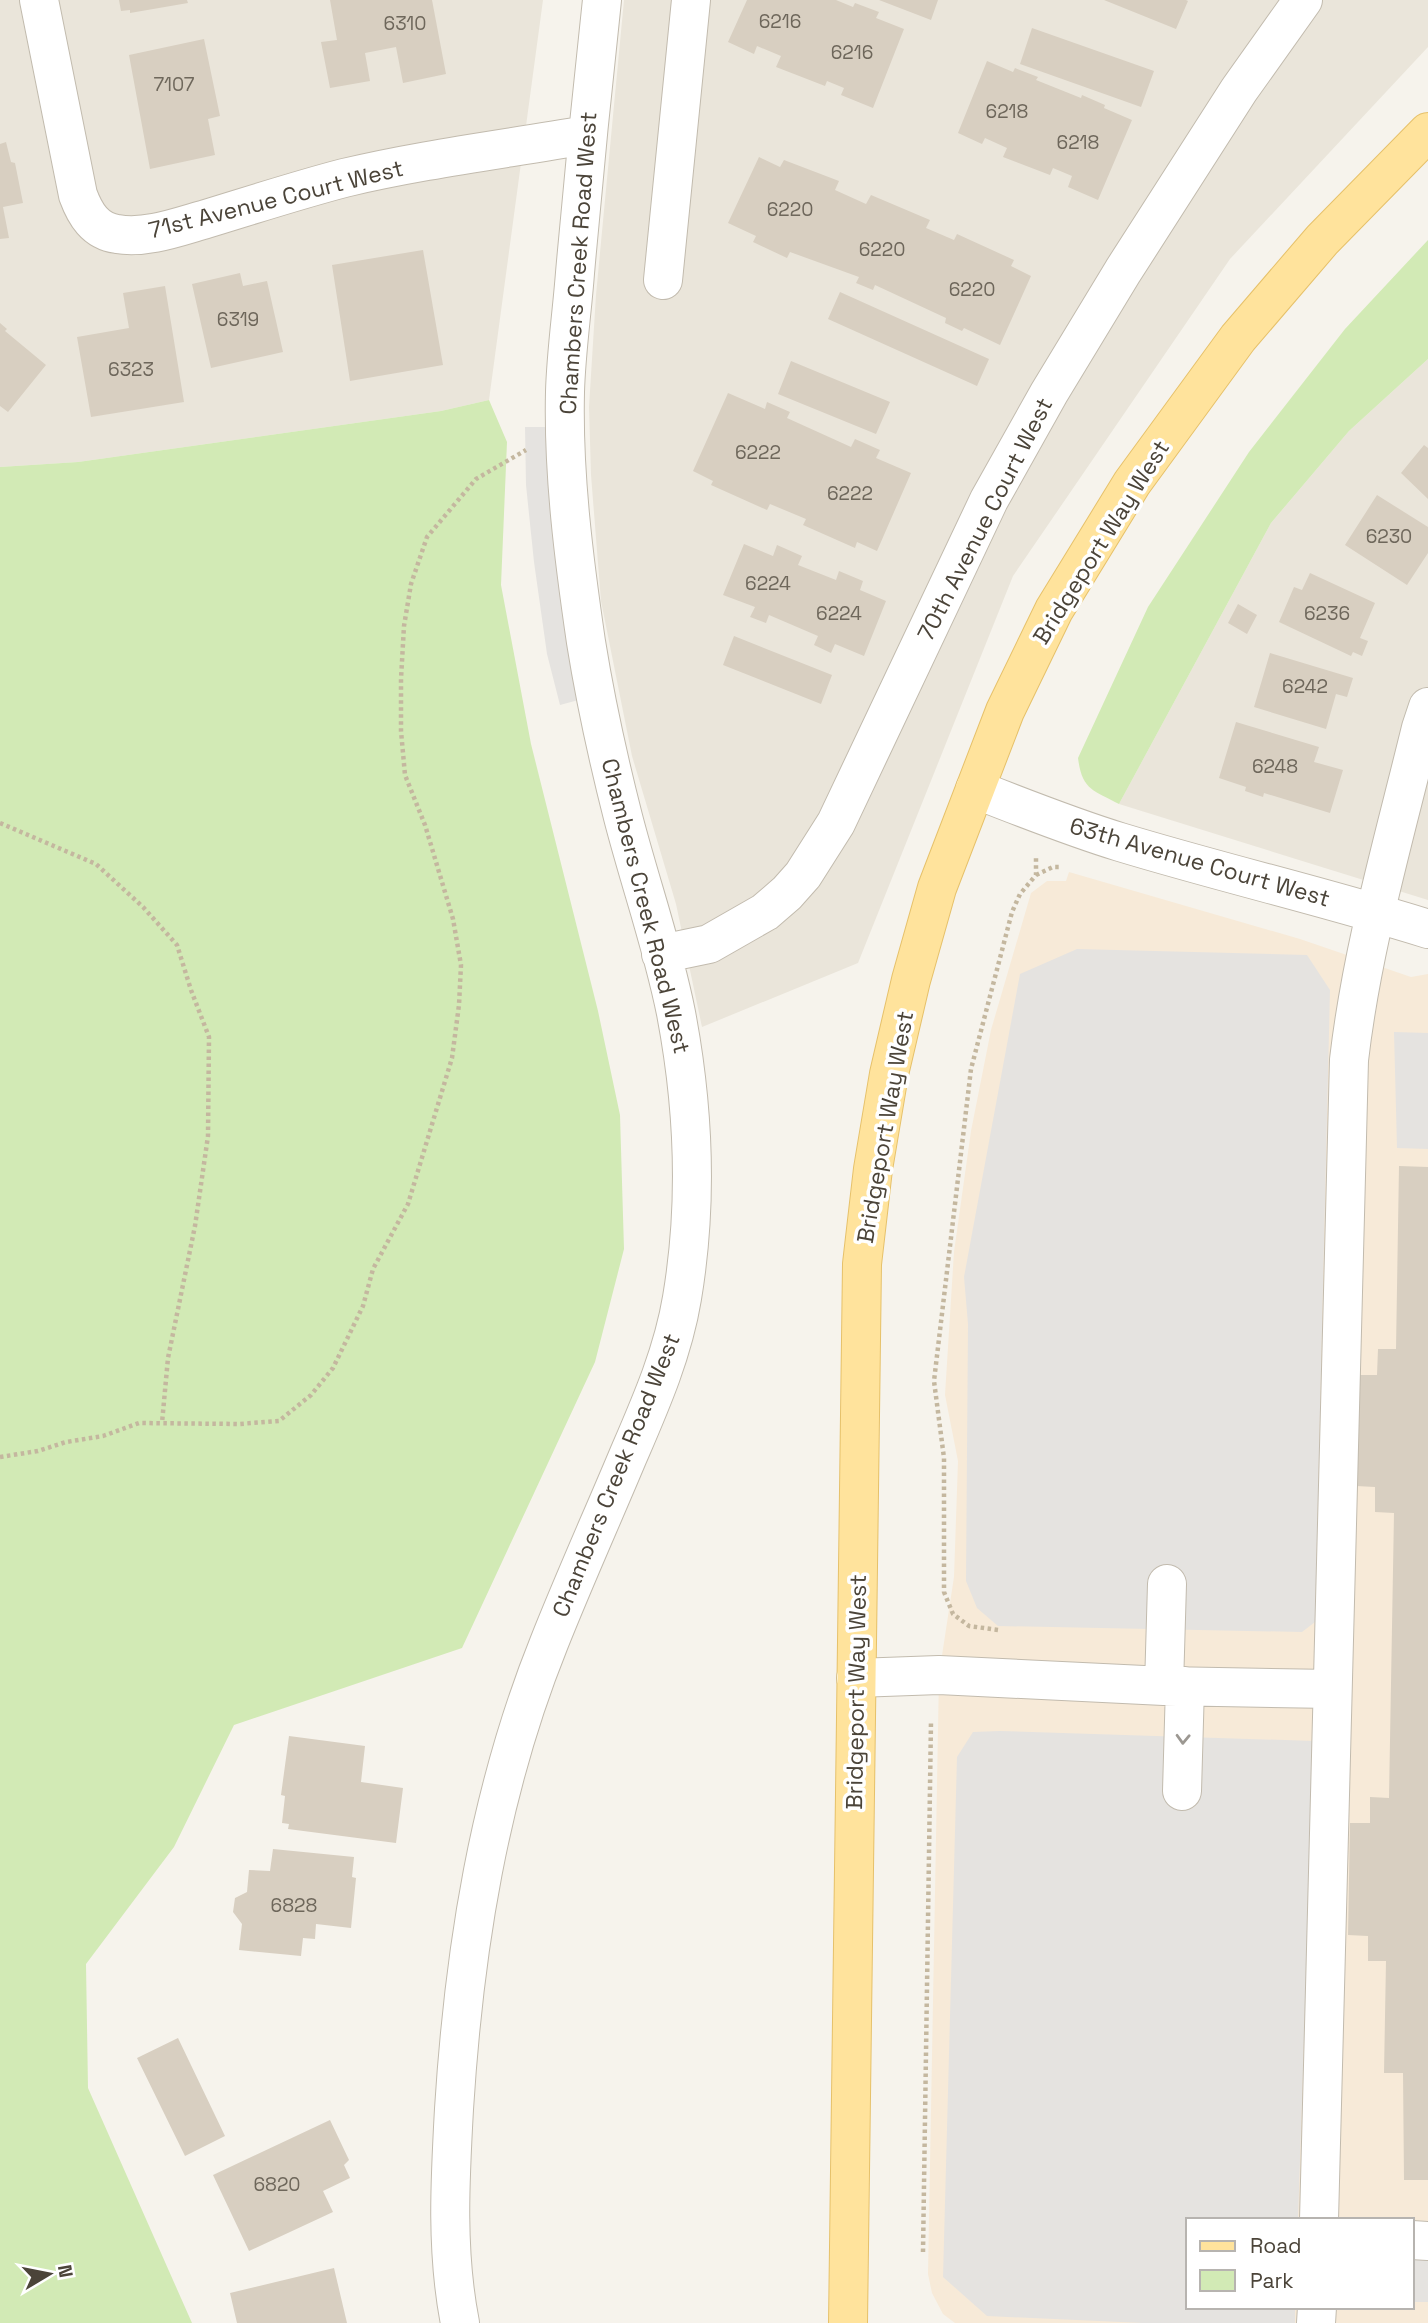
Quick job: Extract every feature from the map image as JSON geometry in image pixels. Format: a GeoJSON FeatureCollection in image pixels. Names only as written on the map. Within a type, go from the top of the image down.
{"type":"FeatureCollection","features":[{"type":"Feature","properties":{"kind":"main road","name":"Bridgeport Way West"},"geometry":{"type":"LineString","coordinates":[[848,2323],[862,1264],[873,1169],[889,1074],[911,980],[937,888],[1005,711],[1054,610],[1132,483],[1246,328],[1322,240],[1428,132]]}},
{"type":"Feature","properties":{"kind":"street","name":"71st Avenue Court West"},"geometry":{"type":"LineString","coordinates":[[39,0],[73,177],[82,206],[93,223],[107,232],[153,232],[344,178],[586,135]]}},
{"type":"Feature","properties":{"kind":"street","name":"Chambers Creek Road West"},"geometry":{"type":"LineString","coordinates":[[460,2323],[451,2262],[451,2155],[459,2028],[467,1964],[489,1842],[508,1759],[548,1646],[665,1364],[681,1307],[692,1209],[693,1149],[690,1105],[675,1008],[622,814],[587,648],[572,524],[565,393],[586,135],[602,0]]}},
{"type":"Feature","properties":{"kind":"street"},"geometry":{"type":"LineString","coordinates":[[663,280],[691,0]]}},
{"type":"Feature","properties":{"kind":"street","name":"70th Avenue Court West"},"geometry":{"type":"LineString","coordinates":[[661,954],[709,944],[765,912],[787,894],[817,855],[836,823],[989,500],[1049,393],[1123,271],[1239,90],[1303,0]]}},
{"type":"Feature","properties":{"kind":"street"},"geometry":{"type":"LineString","coordinates":[[1319,2218],[1349,1060],[1360,981],[1375,912],[1420,729],[1428,707]]}},
{"type":"Feature","properties":{"kind":"street","name":"63th Avenue Court West"},"geometry":{"type":"LineString","coordinates":[[975,789],[1120,842],[1428,929]]}},
{"type":"Feature","properties":{"kind":"street"},"geometry":{"type":"LineString","coordinates":[[1167,1584],[1182,1791]]}},
{"type":"Feature","properties":{"kind":"street"},"geometry":{"type":"LineString","coordinates":[[856,1678],[939,1675],[1174,1686],[1332,1689]]}},
{"type":"Feature","properties":{"kind":"path"},"geometry":{"type":"LineString","coordinates":[[0,1457],[103,1436],[139,1423],[239,1424],[279,1421],[311,1395],[333,1368],[362,1306],[373,1269],[408,1204],[452,1058],[459,1006],[461,965],[453,919],[425,825],[405,775],[401,731],[401,679],[404,626],[411,584],[427,537],[476,479],[566,427]]}},
{"type":"Feature","properties":{"kind":"path"},"geometry":{"type":"LineString","coordinates":[[0,823],[96,864],[125,889],[177,946],[209,1037],[208,1136],[195,1226],[168,1358],[162,1423]]}},
{"type":"Feature","properties":{"kind":"path"},"geometry":{"type":"LineString","coordinates":[[998,1630],[969,1626],[953,1614],[944,1592],[944,1458],[934,1381],[971,1069],[1012,912],[1020,894],[1036,874],[1036,858]]}},
{"type":"Feature","properties":{"kind":"path"},"geometry":{"type":"LineString","coordinates":[[923,2252],[931,1721]]}},
{"type":"Feature","properties":{"kind":"shaded area"},"geometry":{"type":"Polygon","coordinates":[[[0,0],[543,0],[489,400],[441,411],[78,462],[0,467],[0,0]]]}},
{"type":"Feature","properties":{"kind":"shaded area"},"geometry":{"type":"Polygon","coordinates":[[[624,0],[1428,0],[1428,47],[1230,259],[1013,576],[858,963],[702,1027],[676,904],[632,756],[601,601],[591,475],[589,407],[596,295],[624,0]]]}},
{"type":"Feature","properties":{"kind":"shaded area"},"geometry":{"type":"Polygon","coordinates":[[[1428,359],[1428,900],[1119,804],[1271,523],[1349,431],[1428,359]]]}},
{"type":"Feature","properties":{"kind":"shaded area"},"geometry":{"type":"Polygon","coordinates":[[[525,427],[567,427],[597,695],[560,705],[547,654],[534,562],[526,485],[525,427]]]}},
{"type":"Feature","properties":{"kind":"shaded area"},"geometry":{"type":"Polygon","coordinates":[[[1069,872],[1300,939],[1411,977],[1428,974],[1428,2323],[955,2323],[943,2314],[932,2293],[928,2274],[939,1675],[954,1577],[958,1461],[945,1395],[954,1252],[971,1131],[991,1030],[1031,893],[1047,881],[1066,881],[1069,872]]]}},
{"type":"Feature","properties":{"kind":"shaded area"},"geometry":{"type":"Polygon","coordinates":[[[1077,949],[1307,955],[1330,990],[1315,1622],[1302,1632],[998,1626],[977,1608],[966,1581],[968,1324],[964,1277],[1020,974],[1077,949]]]}},
{"type":"Feature","properties":{"kind":"shaded area"},"geometry":{"type":"Polygon","coordinates":[[[1394,1032],[1428,1033],[1428,1149],[1397,1148],[1394,1032]]]}},
{"type":"Feature","properties":{"kind":"shaded area"},"geometry":{"type":"Polygon","coordinates":[[[973,1732],[1314,1741],[1298,2218],[1186,2218],[1186,2309],[1295,2309],[1295,2323],[1143,2323],[987,2316],[943,2277],[957,1757],[973,1732]]]}},
{"type":"Feature","properties":{"kind":"shaded area"},"geometry":{"type":"Polygon","coordinates":[[[1414,2257],[1428,2257],[1428,2302],[1414,2302],[1414,2257]]]}},
{"type":"Feature","properties":{"kind":"green space"},"geometry":{"type":"Polygon","coordinates":[[[1428,240],[1428,359],[1349,431],[1271,523],[1119,804],[1096,792],[1082,777],[1078,758],[1148,607],[1249,452],[1345,329],[1428,240]]]}},
{"type":"Feature","properties":{"kind":"green space"},"geometry":{"type":"Polygon","coordinates":[[[489,400],[507,442],[501,585],[531,744],[598,1011],[620,1115],[624,1249],[595,1362],[462,1648],[234,1725],[174,1847],[86,1964],[88,2088],[192,2323],[0,2323],[0,467],[78,462],[441,411],[489,400]]]}},
{"type":"Feature","properties":{"kind":"building"},"geometry":{"type":"Polygon","coordinates":[[[119,0],[187,0],[188,3],[130,13],[130,10],[121,11],[119,0]]]}},
{"type":"Feature","properties":{"kind":"building"},"geometry":{"type":"Polygon","coordinates":[[[330,0],[432,0],[446,74],[403,83],[396,47],[365,53],[370,81],[330,88],[321,42],[337,40],[330,0]]]}},
{"type":"Feature","properties":{"kind":"building"},"geometry":{"type":"Polygon","coordinates":[[[747,0],[836,0],[853,7],[855,3],[879,12],[876,18],[904,29],[873,108],[841,95],[844,88],[827,81],[825,86],[776,67],[781,56],[757,46],[754,54],[728,42],[747,0]]]}},
{"type":"Feature","properties":{"kind":"building"},"geometry":{"type":"Polygon","coordinates":[[[879,0],[938,0],[931,20],[879,0]]]}},
{"type":"Feature","properties":{"kind":"building"},"geometry":{"type":"Polygon","coordinates":[[[1104,0],[1186,0],[1188,1],[1176,29],[1104,0]]]}},
{"type":"Feature","properties":{"kind":"building"},"geometry":{"type":"Polygon","coordinates":[[[1032,28],[1154,71],[1141,107],[1020,64],[1032,28]]]}},
{"type":"Feature","properties":{"kind":"building"},"geometry":{"type":"Polygon","coordinates":[[[204,39],[220,116],[208,119],[215,155],[150,169],[129,55],[204,39]]]}},
{"type":"Feature","properties":{"kind":"building"},"geometry":{"type":"Polygon","coordinates":[[[987,61],[1013,72],[1015,68],[1038,77],[1036,80],[1081,98],[1082,95],[1132,120],[1098,200],[1068,187],[1072,176],[1053,168],[1050,175],[1003,157],[1007,148],[985,138],[982,144],[958,133],[987,61]]]}},
{"type":"Feature","properties":{"kind":"building"},"geometry":{"type":"Polygon","coordinates":[[[6,142],[11,162],[15,163],[23,203],[3,207],[9,238],[0,239],[0,144],[6,142]]]}},
{"type":"Feature","properties":{"kind":"building"},"geometry":{"type":"Polygon","coordinates":[[[759,157],[780,167],[784,160],[839,181],[835,190],[866,204],[871,195],[930,220],[926,228],[954,240],[957,234],[1014,260],[1011,266],[1031,276],[1000,345],[964,328],[962,331],[945,323],[946,318],[875,285],[873,290],[856,283],[859,277],[790,252],[787,258],[753,242],[756,236],[728,223],[759,157]]]}},
{"type":"Feature","properties":{"kind":"building"},"geometry":{"type":"Polygon","coordinates":[[[423,250],[443,365],[350,381],[332,265],[423,250]]]}},
{"type":"Feature","properties":{"kind":"building"},"geometry":{"type":"Polygon","coordinates":[[[240,273],[243,286],[267,281],[283,352],[211,368],[192,284],[240,273]]]}},
{"type":"Feature","properties":{"kind":"building"},"geometry":{"type":"Polygon","coordinates":[[[165,286],[184,402],[91,417],[77,337],[129,328],[123,293],[165,286]]]}},
{"type":"Feature","properties":{"kind":"building"},"geometry":{"type":"Polygon","coordinates":[[[840,292],[989,359],[977,386],[828,319],[840,292]]]}},
{"type":"Feature","properties":{"kind":"building"},"geometry":{"type":"Polygon","coordinates":[[[0,323],[7,329],[5,331],[46,365],[8,412],[0,406],[0,323]]]}},
{"type":"Feature","properties":{"kind":"building"},"geometry":{"type":"Polygon","coordinates":[[[791,361],[890,402],[876,434],[778,394],[791,361]]]}},
{"type":"Feature","properties":{"kind":"building"},"geometry":{"type":"Polygon","coordinates":[[[728,393],[765,409],[767,402],[790,412],[787,418],[851,447],[855,439],[880,450],[876,458],[911,473],[877,551],[857,542],[855,548],[803,525],[806,519],[770,504],[767,510],[711,485],[713,481],[693,471],[728,393]]]}},
{"type":"Feature","properties":{"kind":"building"},"geometry":{"type":"Polygon","coordinates":[[[1424,445],[1428,448],[1428,499],[1401,473],[1424,445]]]}},
{"type":"Feature","properties":{"kind":"building"},"geometry":{"type":"Polygon","coordinates":[[[1377,495],[1428,527],[1428,553],[1407,585],[1345,545],[1377,495]]]}},
{"type":"Feature","properties":{"kind":"building"},"geometry":{"type":"Polygon","coordinates":[[[744,544],[773,556],[777,545],[802,556],[798,565],[836,580],[839,571],[863,581],[860,590],[886,601],[864,656],[835,644],[831,653],[814,645],[818,636],[769,615],[766,623],[750,617],[755,607],[723,595],[744,544]]]}},
{"type":"Feature","properties":{"kind":"building"},"geometry":{"type":"Polygon","coordinates":[[[1310,573],[1375,603],[1360,638],[1368,641],[1362,656],[1353,652],[1351,656],[1279,622],[1294,587],[1302,590],[1310,573]]]}},
{"type":"Feature","properties":{"kind":"building"},"geometry":{"type":"Polygon","coordinates":[[[1238,604],[1257,615],[1247,634],[1228,623],[1238,604]]]}},
{"type":"Feature","properties":{"kind":"building"},"geometry":{"type":"Polygon","coordinates":[[[734,636],[832,675],[821,704],[723,665],[734,636]]]}},
{"type":"Feature","properties":{"kind":"building"},"geometry":{"type":"Polygon","coordinates":[[[1270,653],[1353,678],[1347,697],[1336,694],[1326,729],[1254,707],[1270,653]]]}},
{"type":"Feature","properties":{"kind":"building"},"geometry":{"type":"Polygon","coordinates":[[[1236,722],[1319,747],[1314,762],[1343,770],[1330,813],[1264,793],[1263,797],[1245,791],[1246,787],[1219,778],[1236,722]]]}},
{"type":"Feature","properties":{"kind":"building"},"geometry":{"type":"Polygon","coordinates":[[[1399,1166],[1428,1167],[1428,2180],[1404,2180],[1403,2073],[1384,2073],[1386,1961],[1368,1961],[1368,1936],[1348,1935],[1350,1823],[1370,1823],[1370,1797],[1389,1798],[1394,1513],[1375,1512],[1375,1487],[1356,1486],[1358,1375],[1377,1375],[1378,1349],[1396,1349],[1399,1166]]]}},
{"type":"Feature","properties":{"kind":"building"},"geometry":{"type":"Polygon","coordinates":[[[289,1736],[365,1746],[361,1782],[403,1788],[396,1843],[288,1829],[289,1824],[282,1823],[285,1796],[281,1795],[289,1736]]]}},
{"type":"Feature","properties":{"kind":"building"},"geometry":{"type":"Polygon","coordinates":[[[273,1849],[354,1857],[352,1877],[356,1878],[351,1928],[316,1924],[315,1939],[303,1938],[301,1956],[239,1950],[242,1924],[233,1912],[235,1898],[247,1892],[249,1870],[270,1871],[273,1849]]]}},
{"type":"Feature","properties":{"kind":"building"},"geometry":{"type":"Polygon","coordinates":[[[178,2038],[225,2136],[185,2156],[137,2058],[178,2038]]]}},
{"type":"Feature","properties":{"kind":"building"},"geometry":{"type":"Polygon","coordinates":[[[330,2120],[349,2160],[344,2165],[350,2178],[323,2191],[333,2212],[249,2251],[213,2175],[330,2120]]]}},
{"type":"Feature","properties":{"kind":"building"},"geometry":{"type":"Polygon","coordinates":[[[334,2268],[347,2323],[237,2323],[230,2293],[334,2268]]]}}]}
